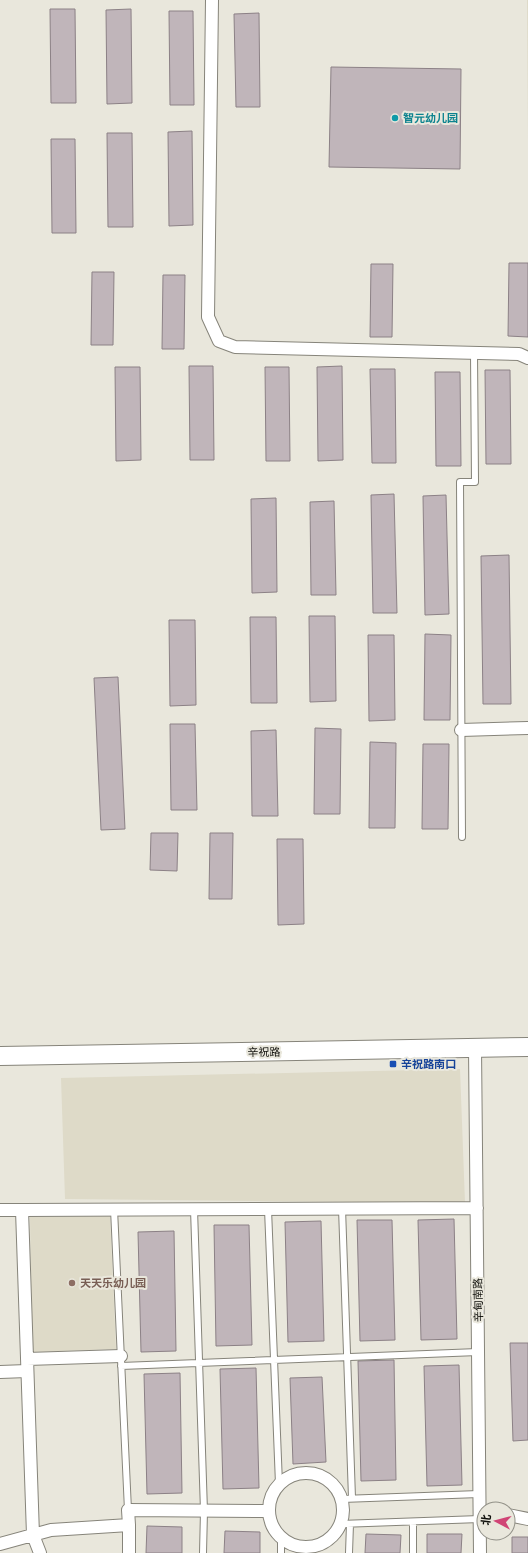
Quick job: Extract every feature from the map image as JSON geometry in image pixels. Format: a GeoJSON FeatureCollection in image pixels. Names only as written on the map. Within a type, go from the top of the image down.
{"type":"FeatureCollection","features":[{"type":"Feature","properties":{"kind":"main road","name":"辛祝路"},"geometry":{"type":"LineString","coordinates":[[0,1056],[528,1047]]}},
{"type":"Feature","properties":{"kind":"street"},"geometry":{"type":"LineString","coordinates":[[212,0],[208,317],[219,341],[235,347],[519,354],[528,358]]}},
{"type":"Feature","properties":{"kind":"street"},"geometry":{"type":"LineString","coordinates":[[461,730],[528,728]]}},
{"type":"Feature","properties":{"kind":"street","name":"辛甸南路"},"geometry":{"type":"LineString","coordinates":[[475,1048],[480,1501]]}},
{"type":"Feature","properties":{"kind":"street"},"geometry":{"type":"LineString","coordinates":[[0,1210],[477,1208]]}},
{"type":"Feature","properties":{"kind":"street"},"geometry":{"type":"LineString","coordinates":[[22,1210],[33,1535],[40,1553]]}},
{"type":"Feature","properties":{"kind":"street"},"geometry":{"type":"LineString","coordinates":[[0,1372],[27,1365],[121,1361]]}},
{"type":"Feature","properties":{"kind":"street"},"geometry":{"type":"LineString","coordinates":[[302,1472],[315,1473],[327,1478],[347,1499],[343,1512],[345,1524],[324,1542],[313,1546],[302,1547],[291,1544],[281,1537],[274,1528],[270,1517],[269,1506],[273,1494],[279,1484],[290,1476],[302,1472]]}},
{"type":"Feature","properties":{"kind":"street"},"geometry":{"type":"LineString","coordinates":[[129,1553],[128,1510],[269,1511]]}},
{"type":"Feature","properties":{"kind":"street"},"geometry":{"type":"LineString","coordinates":[[516,1517],[528,1519]]}},
{"type":"Feature","properties":{"kind":"street"},"geometry":{"type":"LineString","coordinates":[[0,1544],[51,1530],[129,1525]]}},
{"type":"Feature","properties":{"kind":"street","name":"辛甸南路"},"geometry":{"type":"LineString","coordinates":[[480,1541],[480,1553]]}},
{"type":"Feature","properties":{"kind":"lane"},"geometry":{"type":"LineString","coordinates":[[462,837],[460,482],[475,482],[474,353]]}},
{"type":"Feature","properties":{"kind":"lane"},"geometry":{"type":"LineString","coordinates":[[342,1208],[347,1357],[347,1499],[480,1494]]}},
{"type":"Feature","properties":{"kind":"lane"},"geometry":{"type":"LineString","coordinates":[[114,1209],[128,1510]]}},
{"type":"Feature","properties":{"kind":"lane"},"geometry":{"type":"LineString","coordinates":[[194,1209],[204,1511],[203,1553]]}},
{"type":"Feature","properties":{"kind":"lane"},"geometry":{"type":"LineString","coordinates":[[268,1209],[279,1484]]}},
{"type":"Feature","properties":{"kind":"lane"},"geometry":{"type":"LineString","coordinates":[[121,1361],[199,1363],[478,1352]]}},
{"type":"Feature","properties":{"kind":"lane"},"geometry":{"type":"LineString","coordinates":[[349,1553],[345,1524],[413,1522],[476,1514]]}},
{"type":"Feature","properties":{"kind":"lane"},"geometry":{"type":"LineString","coordinates":[[413,1522],[413,1553]]}},
{"type":"Feature","properties":{"kind":"lane"},"geometry":{"type":"LineString","coordinates":[[281,1537],[281,1553]]}},
{"type":"Feature","properties":{"kind":"shaded area"},"geometry":{"type":"Polygon","coordinates":[[[527,0],[528,0],[527,141],[527,0]]]}},
{"type":"Feature","properties":{"kind":"shaded area"},"geometry":{"type":"Polygon","coordinates":[[[460,1069],[465,1203],[65,1199],[61,1078],[460,1069]]]}},
{"type":"Feature","properties":{"kind":"shaded area","name":"天天乐幼儿园"},"geometry":{"type":"Polygon","coordinates":[[[110,1216],[116,1349],[32,1352],[30,1217],[110,1216]]]}},
{"type":"Feature","properties":{"kind":"building"},"geometry":{"type":"Polygon","coordinates":[[[50,9],[75,9],[76,103],[51,103],[50,9]]]}},
{"type":"Feature","properties":{"kind":"building"},"geometry":{"type":"Polygon","coordinates":[[[131,9],[132,103],[107,104],[106,10],[131,9]]]}},
{"type":"Feature","properties":{"kind":"building"},"geometry":{"type":"Polygon","coordinates":[[[169,11],[193,11],[194,105],[170,105],[169,11]]]}},
{"type":"Feature","properties":{"kind":"building"},"geometry":{"type":"Polygon","coordinates":[[[259,13],[260,107],[236,107],[234,14],[259,13]]]}},
{"type":"Feature","properties":{"kind":"building","name":"智元幼儿园"},"geometry":{"type":"Polygon","coordinates":[[[331,67],[461,69],[460,169],[329,167],[331,67]]]}},
{"type":"Feature","properties":{"kind":"building"},"geometry":{"type":"Polygon","coordinates":[[[192,131],[193,225],[169,226],[168,132],[192,131]]]}},
{"type":"Feature","properties":{"kind":"building"},"geometry":{"type":"Polygon","coordinates":[[[107,133],[132,133],[133,227],[108,227],[107,133]]]}},
{"type":"Feature","properties":{"kind":"building"},"geometry":{"type":"Polygon","coordinates":[[[51,139],[75,139],[76,233],[52,233],[51,139]]]}},
{"type":"Feature","properties":{"kind":"building"},"geometry":{"type":"Polygon","coordinates":[[[509,263],[528,263],[528,337],[508,336],[509,263]]]}},
{"type":"Feature","properties":{"kind":"building"},"geometry":{"type":"Polygon","coordinates":[[[371,264],[393,264],[392,337],[370,337],[371,264]]]}},
{"type":"Feature","properties":{"kind":"building"},"geometry":{"type":"Polygon","coordinates":[[[92,272],[114,272],[113,345],[91,345],[92,272]]]}},
{"type":"Feature","properties":{"kind":"building"},"geometry":{"type":"Polygon","coordinates":[[[163,275],[185,275],[184,349],[162,349],[163,275]]]}},
{"type":"Feature","properties":{"kind":"building"},"geometry":{"type":"Polygon","coordinates":[[[189,366],[213,366],[214,460],[190,460],[189,366]]]}},
{"type":"Feature","properties":{"kind":"building"},"geometry":{"type":"Polygon","coordinates":[[[342,366],[343,460],[318,461],[317,367],[342,366]]]}},
{"type":"Feature","properties":{"kind":"building"},"geometry":{"type":"Polygon","coordinates":[[[115,367],[140,367],[141,460],[116,461],[115,367]]]}},
{"type":"Feature","properties":{"kind":"building"},"geometry":{"type":"Polygon","coordinates":[[[265,367],[289,367],[290,461],[266,461],[265,367]]]}},
{"type":"Feature","properties":{"kind":"building"},"geometry":{"type":"Polygon","coordinates":[[[370,369],[395,369],[396,463],[372,463],[370,369]]]}},
{"type":"Feature","properties":{"kind":"building"},"geometry":{"type":"Polygon","coordinates":[[[485,370],[510,370],[511,464],[486,464],[485,370]]]}},
{"type":"Feature","properties":{"kind":"building"},"geometry":{"type":"Polygon","coordinates":[[[435,372],[460,372],[461,466],[436,466],[435,372]]]}},
{"type":"Feature","properties":{"kind":"building"},"geometry":{"type":"Polygon","coordinates":[[[394,494],[397,613],[373,613],[371,495],[394,494]]]}},
{"type":"Feature","properties":{"kind":"building"},"geometry":{"type":"Polygon","coordinates":[[[446,495],[449,614],[425,615],[423,496],[446,495]]]}},
{"type":"Feature","properties":{"kind":"building"},"geometry":{"type":"Polygon","coordinates":[[[276,498],[277,592],[252,593],[251,499],[276,498]]]}},
{"type":"Feature","properties":{"kind":"building"},"geometry":{"type":"Polygon","coordinates":[[[334,501],[336,595],[311,595],[310,502],[334,501]]]}},
{"type":"Feature","properties":{"kind":"building"},"geometry":{"type":"Polygon","coordinates":[[[509,555],[511,704],[483,704],[481,556],[509,555]]]}},
{"type":"Feature","properties":{"kind":"building"},"geometry":{"type":"Polygon","coordinates":[[[309,616],[335,616],[336,701],[310,702],[309,616]]]}},
{"type":"Feature","properties":{"kind":"building"},"geometry":{"type":"Polygon","coordinates":[[[250,617],[276,617],[277,703],[251,703],[250,617]]]}},
{"type":"Feature","properties":{"kind":"building"},"geometry":{"type":"Polygon","coordinates":[[[169,620],[195,620],[196,705],[170,706],[169,620]]]}},
{"type":"Feature","properties":{"kind":"building"},"geometry":{"type":"Polygon","coordinates":[[[425,634],[451,635],[450,720],[424,720],[425,634]]]}},
{"type":"Feature","properties":{"kind":"building"},"geometry":{"type":"Polygon","coordinates":[[[368,635],[394,635],[395,720],[369,721],[368,635]]]}},
{"type":"Feature","properties":{"kind":"building"},"geometry":{"type":"Polygon","coordinates":[[[118,677],[125,829],[101,830],[94,678],[118,677]]]}},
{"type":"Feature","properties":{"kind":"building"},"geometry":{"type":"Polygon","coordinates":[[[170,724],[195,724],[197,810],[171,810],[170,724]]]}},
{"type":"Feature","properties":{"kind":"building"},"geometry":{"type":"Polygon","coordinates":[[[315,728],[341,729],[340,814],[314,814],[315,728]]]}},
{"type":"Feature","properties":{"kind":"building"},"geometry":{"type":"Polygon","coordinates":[[[276,730],[278,816],[252,816],[251,731],[276,730]]]}},
{"type":"Feature","properties":{"kind":"building"},"geometry":{"type":"Polygon","coordinates":[[[370,742],[396,743],[395,828],[369,828],[370,742]]]}},
{"type":"Feature","properties":{"kind":"building"},"geometry":{"type":"Polygon","coordinates":[[[423,744],[449,744],[448,829],[422,829],[423,744]]]}},
{"type":"Feature","properties":{"kind":"building"},"geometry":{"type":"Polygon","coordinates":[[[151,833],[178,833],[177,871],[150,870],[151,833]]]}},
{"type":"Feature","properties":{"kind":"building"},"geometry":{"type":"Polygon","coordinates":[[[210,833],[233,833],[232,899],[209,899],[210,833]]]}},
{"type":"Feature","properties":{"kind":"building"},"geometry":{"type":"Polygon","coordinates":[[[277,839],[303,839],[304,924],[278,925],[277,839]]]}},
{"type":"Feature","properties":{"kind":"building"},"geometry":{"type":"Polygon","coordinates":[[[454,1219],[457,1339],[421,1340],[418,1220],[454,1219]]]}},
{"type":"Feature","properties":{"kind":"building"},"geometry":{"type":"Polygon","coordinates":[[[357,1220],[392,1220],[395,1340],[360,1341],[357,1220]]]}},
{"type":"Feature","properties":{"kind":"building"},"geometry":{"type":"Polygon","coordinates":[[[321,1221],[324,1341],[288,1342],[285,1222],[321,1221]]]}},
{"type":"Feature","properties":{"kind":"building"},"geometry":{"type":"Polygon","coordinates":[[[214,1225],[249,1225],[252,1345],[216,1346],[214,1225]]]}},
{"type":"Feature","properties":{"kind":"building"},"geometry":{"type":"Polygon","coordinates":[[[174,1231],[176,1351],[141,1352],[138,1232],[174,1231]]]}},
{"type":"Feature","properties":{"kind":"building"},"geometry":{"type":"Polygon","coordinates":[[[510,1343],[528,1343],[528,1440],[513,1441],[510,1343]]]}},
{"type":"Feature","properties":{"kind":"building"},"geometry":{"type":"Polygon","coordinates":[[[394,1360],[396,1480],[361,1481],[358,1361],[394,1360]]]}},
{"type":"Feature","properties":{"kind":"building"},"geometry":{"type":"Polygon","coordinates":[[[459,1365],[462,1485],[427,1486],[424,1366],[459,1365]]]}},
{"type":"Feature","properties":{"kind":"building"},"geometry":{"type":"Polygon","coordinates":[[[256,1368],[259,1488],[223,1489],[220,1369],[256,1368]]]}},
{"type":"Feature","properties":{"kind":"building"},"geometry":{"type":"Polygon","coordinates":[[[180,1373],[182,1493],[147,1494],[144,1374],[180,1373]]]}},
{"type":"Feature","properties":{"kind":"building"},"geometry":{"type":"Polygon","coordinates":[[[322,1377],[326,1462],[293,1464],[290,1378],[322,1377]]]}},
{"type":"Feature","properties":{"kind":"building"},"geometry":{"type":"Polygon","coordinates":[[[147,1526],[182,1527],[182,1553],[146,1553],[147,1526]]]}},
{"type":"Feature","properties":{"kind":"building"},"geometry":{"type":"Polygon","coordinates":[[[225,1531],[260,1532],[260,1553],[224,1553],[225,1531]]]}},
{"type":"Feature","properties":{"kind":"building"},"geometry":{"type":"Polygon","coordinates":[[[366,1534],[401,1535],[400,1553],[365,1553],[366,1534]]]}},
{"type":"Feature","properties":{"kind":"building"},"geometry":{"type":"Polygon","coordinates":[[[427,1534],[462,1534],[461,1553],[427,1553],[427,1534]]]}},
{"type":"Feature","properties":{"kind":"building"},"geometry":{"type":"Polygon","coordinates":[[[516,1537],[528,1537],[528,1553],[512,1553],[512,1541],[516,1541],[516,1537]]]}},
{"type":"Feature","properties":{"kind":"place","name":"智元幼儿园"},"geometry":{"type":"Point","coordinates":[395,118]}},
{"type":"Feature","properties":{"kind":"place","name":"辛祝路南口"},"geometry":{"type":"Point","coordinates":[393,1064]}},
{"type":"Feature","properties":{"kind":"place","name":"天天乐幼儿园"},"geometry":{"type":"Point","coordinates":[72,1283]}}]}
